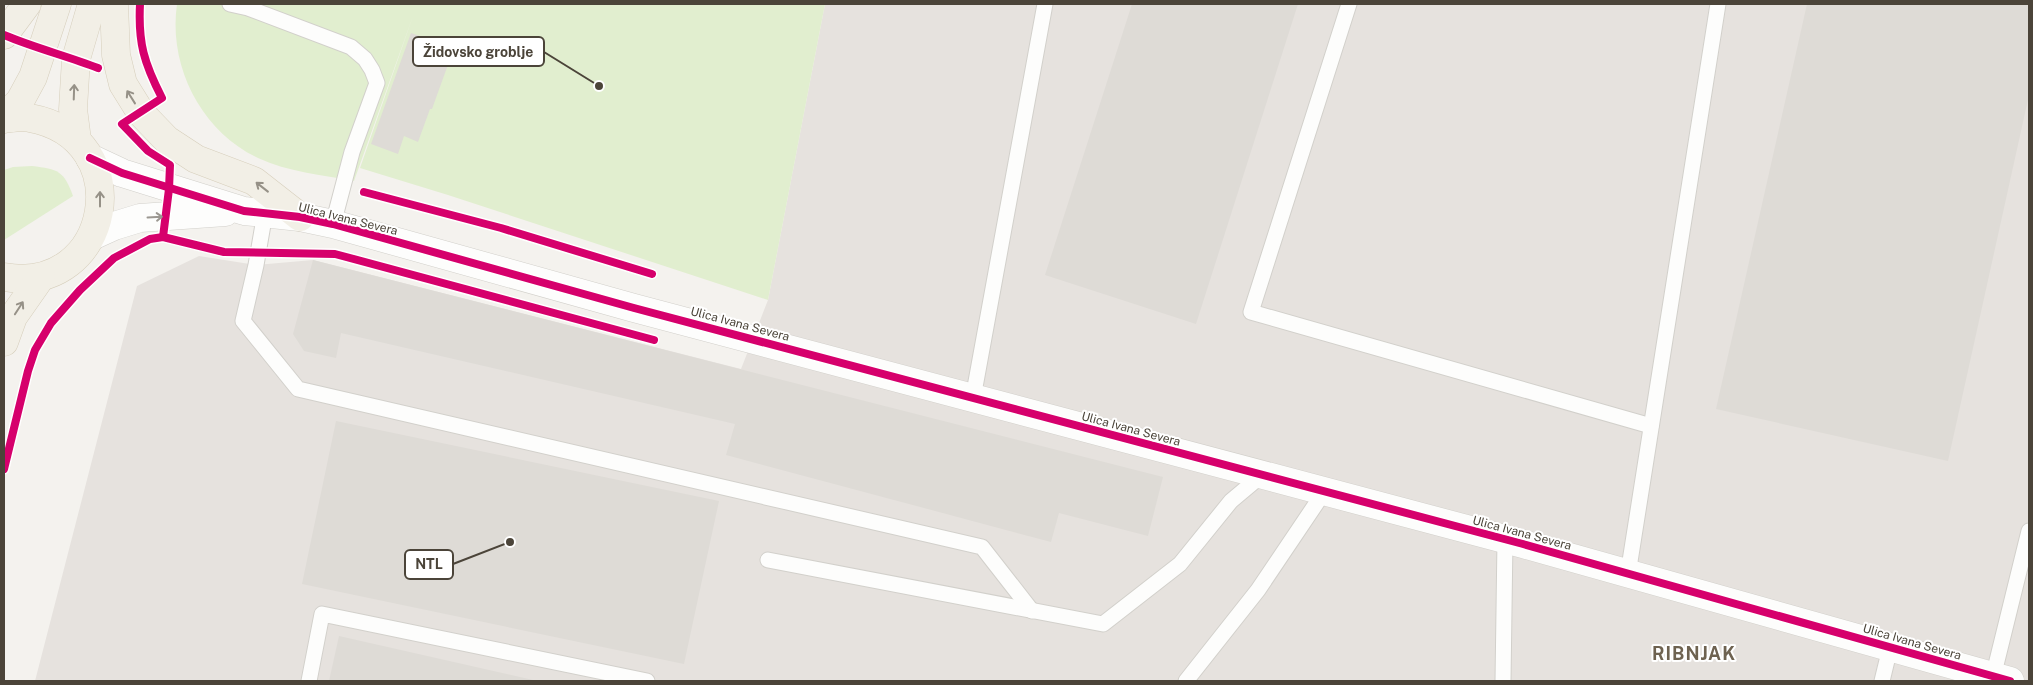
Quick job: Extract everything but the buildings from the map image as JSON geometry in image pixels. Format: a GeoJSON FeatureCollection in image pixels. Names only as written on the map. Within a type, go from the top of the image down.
{"type":"FeatureCollection","features":[{"type":"Feature","properties":{"kind":"main road"},"geometry":{"type":"LineString","coordinates":[[4,35],[27,4]]}},
{"type":"Feature","properties":{"kind":"main road"},"geometry":{"type":"LineString","coordinates":[[4,118],[20,100],[33,77],[58,4]]}},
{"type":"Feature","properties":{"kind":"main road"},"geometry":{"type":"LineString","coordinates":[[4,277],[18,279],[40,277],[61,268],[78,254],[92,236],[99,217],[101,197],[98,177],[84,149],[73,109],[76,60],[92,4]]}},
{"type":"Feature","properties":{"kind":"main road"},"geometry":{"type":"LineString","coordinates":[[114,4],[118,62],[123,84],[141,113],[167,140],[196,159],[254,181],[300,217]]}},
{"type":"Feature","properties":{"kind":"main road"},"geometry":{"type":"LineString","coordinates":[[4,118],[29,117],[55,125],[84,149]]}},
{"type":"Feature","properties":{"kind":"main road"},"geometry":{"type":"LineString","coordinates":[[4,342],[13,317],[40,277]]}},
{"type":"Feature","properties":{"kind":"street","name":"Ulica Ivana Severa"},"geometry":{"type":"LineString","coordinates":[[84,149],[122,174],[254,212]]}},
{"type":"Feature","properties":{"kind":"street","name":"Ulica Ivana Severa"},"geometry":{"type":"LineString","coordinates":[[92,236],[114,226],[140,218],[254,212],[300,217],[333,224],[634,308],[1505,539],[2001,679]]}},
{"type":"Feature","properties":{"kind":"lane"},"geometry":{"type":"LineString","coordinates":[[230,4],[248,8],[351,47],[364,59],[372,70],[377,83],[352,152],[333,224]]}},
{"type":"Feature","properties":{"kind":"lane"},"geometry":{"type":"LineString","coordinates":[[973,398],[1045,4]]}},
{"type":"Feature","properties":{"kind":"lane"},"geometry":{"type":"LineString","coordinates":[[1349,4],[1251,312],[1651,426]]}},
{"type":"Feature","properties":{"kind":"lane"},"geometry":{"type":"LineString","coordinates":[[1628,574],[1718,4]]}},
{"type":"Feature","properties":{"kind":"lane"},"geometry":{"type":"LineString","coordinates":[[254,212],[256,265],[243,321],[298,389],[982,548],[1032,611]]}},
{"type":"Feature","properties":{"kind":"lane"},"geometry":{"type":"LineString","coordinates":[[768,560],[1103,624],[1180,564],[1231,501],[1262,475]]}},
{"type":"Feature","properties":{"kind":"lane"},"geometry":{"type":"LineString","coordinates":[[1186,681],[1258,590],[1324,492]]}},
{"type":"Feature","properties":{"kind":"lane"},"geometry":{"type":"LineString","coordinates":[[2001,679],[2025,566],[2029,531]]}},
{"type":"Feature","properties":{"kind":"lane"},"geometry":{"type":"LineString","coordinates":[[1503,681],[1505,539]]}},
{"type":"Feature","properties":{"kind":"lane"},"geometry":{"type":"LineString","coordinates":[[309,681],[322,614],[647,681]]}},
{"type":"Feature","properties":{"kind":"lane"},"geometry":{"type":"LineString","coordinates":[[1882,681],[1890,648]]}},
{"type":"Feature","properties":{"kind":"shaded area"},"geometry":{"type":"Polygon","coordinates":[[[825,4],[2029,4],[2029,681],[35,681],[137,286],[199,256],[256,265],[313,260],[741,369],[768,300],[825,4]]]}},
{"type":"Feature","properties":{"kind":"green space"},"geometry":{"type":"Polygon","coordinates":[[[177,4],[825,4],[768,300],[360,168],[413,16],[354,181],[293,170],[258,158],[238,146],[220,131],[205,114],[193,94],[184,73],[178,50],[177,4]]]}},
{"type":"Feature","properties":{"kind":"green space"},"geometry":{"type":"Polygon","coordinates":[[[32,166],[48,168],[59,173],[63,176],[73,196],[4,240],[4,170],[13,167],[32,166]]]}},
{"type":"Feature","properties":{"kind":"cycle path"},"geometry":{"type":"LineString","coordinates":[[140,4],[141,42],[151,74],[162,98],[122,124],[148,151],[170,165],[163,237]]}},
{"type":"Feature","properties":{"kind":"cycle path"},"geometry":{"type":"LineString","coordinates":[[4,35],[98,68]]}},
{"type":"Feature","properties":{"kind":"cycle path"},"geometry":{"type":"LineString","coordinates":[[90,158],[122,173],[244,211],[300,217],[333,224],[634,308],[1523,544],[2010,681]]}},
{"type":"Feature","properties":{"kind":"cycle path"},"geometry":{"type":"LineString","coordinates":[[364,192],[501,228],[652,274]]}},
{"type":"Feature","properties":{"kind":"cycle path"},"geometry":{"type":"LineString","coordinates":[[4,469],[28,371],[35,350],[51,323],[80,290],[114,258],[150,239],[163,237],[224,252],[335,254],[654,340]]}},
{"type":"Feature","properties":{"kind":"place","name":"Židovsko groblje"},"geometry":{"type":"Point","coordinates":[599,86]}},
{"type":"Feature","properties":{"kind":"place","name":"NTL"},"geometry":{"type":"Point","coordinates":[510,542]}},
{"type":"Feature","properties":{"kind":"district","name":"RIBNJAK"},"geometry":{"type":"Point","coordinates":[1694,653]}}]}
